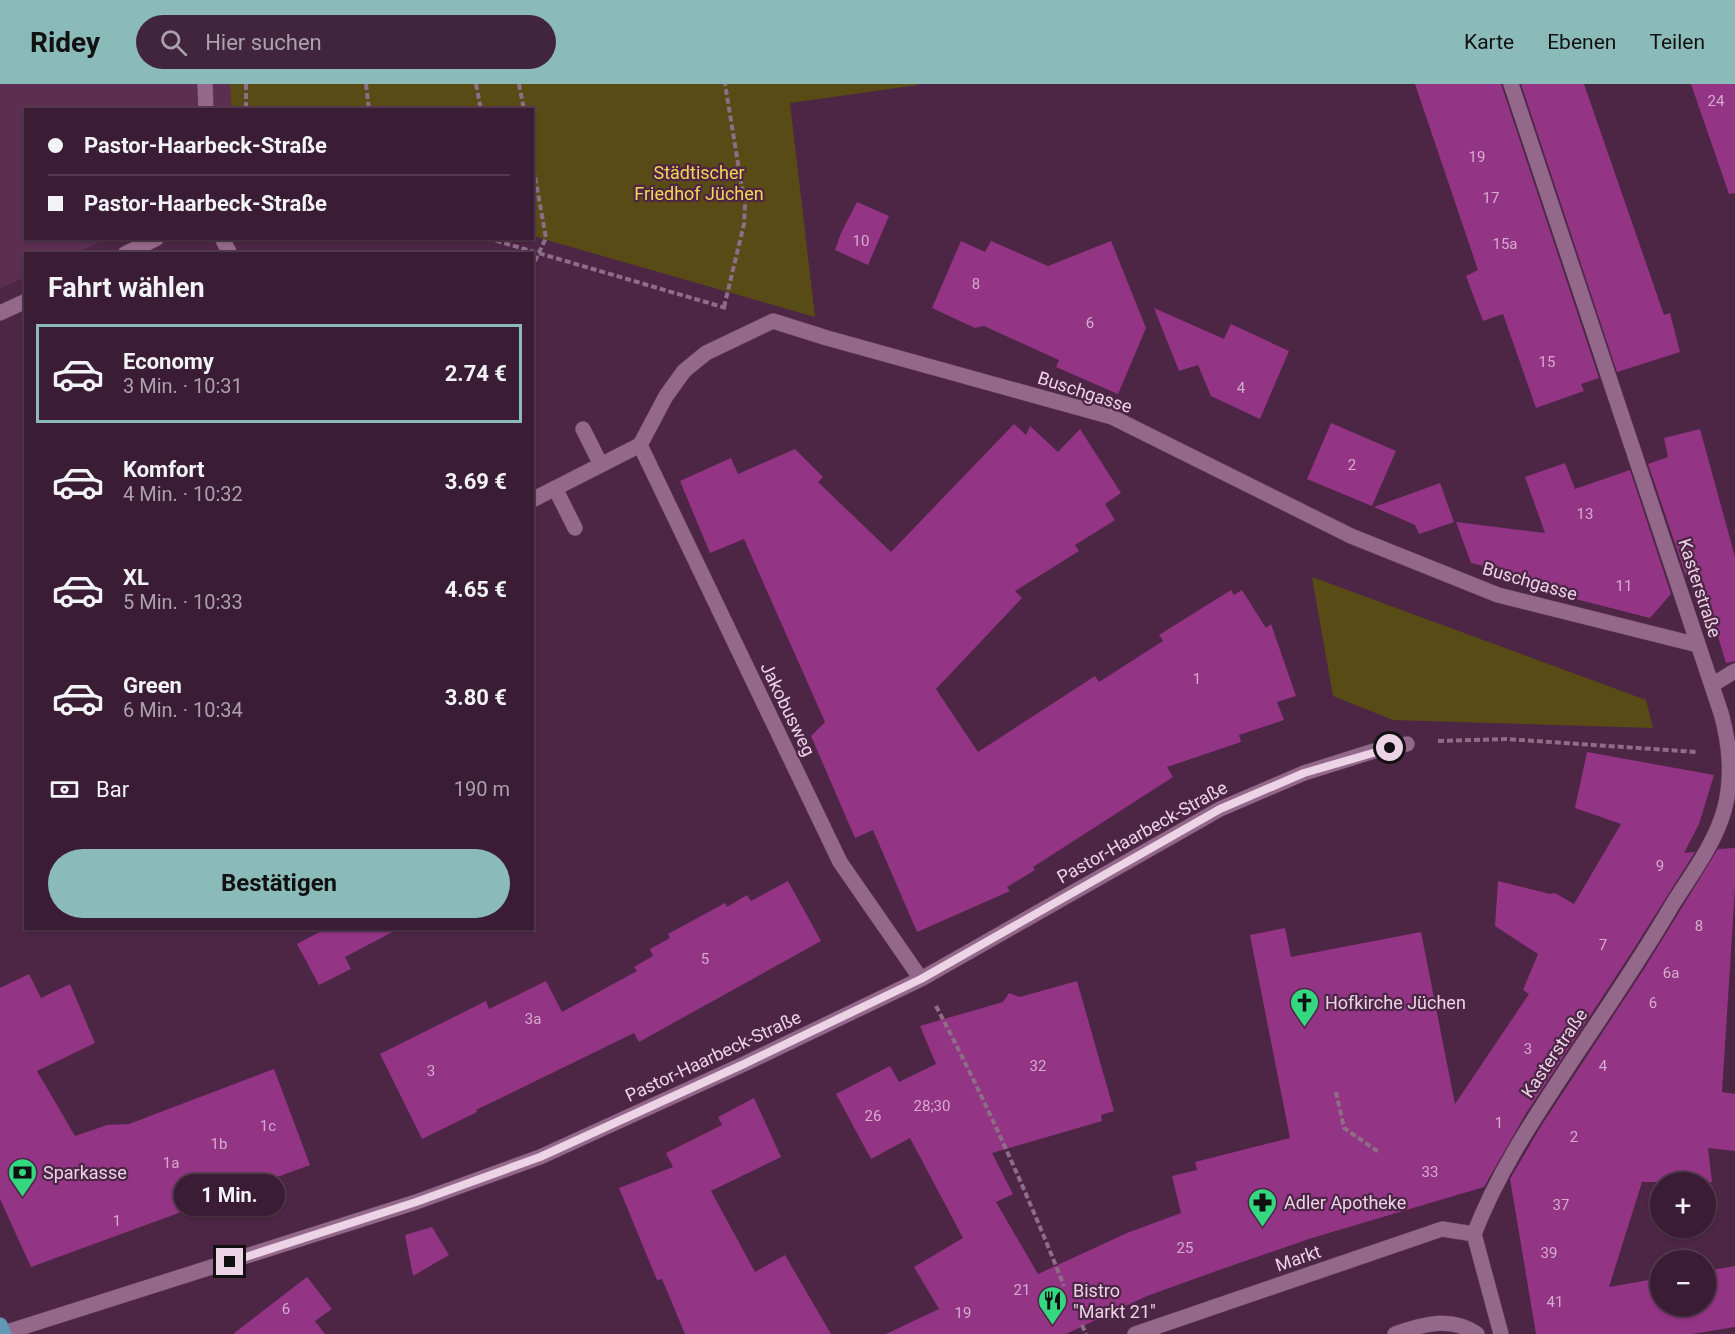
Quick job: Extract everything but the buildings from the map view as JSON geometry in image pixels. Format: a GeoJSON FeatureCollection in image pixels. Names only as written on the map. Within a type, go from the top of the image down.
{"type":"FeatureCollection","features":[{"type":"Feature","properties":{"kind":"street"},"geometry":{"type":"LineString","coordinates":[[205,84],[206,108]]}},
{"type":"Feature","properties":{"kind":"street","name":"Kasterstraße"},"geometry":{"type":"LineString","coordinates":[[1474,1234],[1506,1163],[1661,924],[1716,831],[1731,796],[1728,735],[1511,84]]}},
{"type":"Feature","properties":{"kind":"street"},"geometry":{"type":"LineString","coordinates":[[129,252],[153,240]]}},
{"type":"Feature","properties":{"kind":"street"},"geometry":{"type":"LineString","coordinates":[[0,313],[24,302]]}},
{"type":"Feature","properties":{"kind":"street"},"geometry":{"type":"LineString","coordinates":[[534,499],[640,445],[666,396],[684,371],[706,353],[773,321]]}},
{"type":"Feature","properties":{"kind":"street","name":"Buschgasse"},"geometry":{"type":"LineString","coordinates":[[773,321],[1112,417],[1351,536],[1498,595],[1698,645]]}},
{"type":"Feature","properties":{"kind":"street"},"geometry":{"type":"LineString","coordinates":[[583,429],[601,465]]}},
{"type":"Feature","properties":{"kind":"street","name":"Jakobusweg"},"geometry":{"type":"LineString","coordinates":[[640,445],[840,862],[921,979]]}},
{"type":"Feature","properties":{"kind":"street"},"geometry":{"type":"LineString","coordinates":[[555,488],[575,528]]}},
{"type":"Feature","properties":{"kind":"street"},"geometry":{"type":"LineString","coordinates":[[1712,685],[1735,671]]}},
{"type":"Feature","properties":{"kind":"street","name":"Pastor-Haarbeck-Straße"},"geometry":{"type":"LineString","coordinates":[[3,1331],[405,1205],[540,1157],[744,1064],[921,979],[1220,809],[1304,773],[1374,751],[1407,744]]}},
{"type":"Feature","properties":{"kind":"street","name":"Markt"},"geometry":{"type":"LineString","coordinates":[[1135,1334],[1442,1229],[1474,1234]]}},
{"type":"Feature","properties":{"kind":"street"},"geometry":{"type":"LineString","coordinates":[[1474,1234],[1501,1334]]}},
{"type":"Feature","properties":{"kind":"street"},"geometry":{"type":"LineString","coordinates":[[1395,1334],[1437,1322],[1452,1324],[1477,1334]]}},
{"type":"Feature","properties":{"kind":"path"},"geometry":{"type":"LineString","coordinates":[[246,84],[246,108]]}},
{"type":"Feature","properties":{"kind":"path"},"geometry":{"type":"LineString","coordinates":[[366,84],[369,108]]}},
{"type":"Feature","properties":{"kind":"path"},"geometry":{"type":"LineString","coordinates":[[476,84],[481,108]]}},
{"type":"Feature","properties":{"kind":"path"},"geometry":{"type":"LineString","coordinates":[[519,84],[524,108]]}},
{"type":"Feature","properties":{"kind":"path"},"geometry":{"type":"LineString","coordinates":[[724,307],[744,224],[745,206],[725,84]]}},
{"type":"Feature","properties":{"kind":"path"},"geometry":{"type":"LineString","coordinates":[[534,171],[546,238],[534,263]]}},
{"type":"Feature","properties":{"kind":"path"},"geometry":{"type":"LineString","coordinates":[[494,240],[773,321]]}},
{"type":"Feature","properties":{"kind":"path"},"geometry":{"type":"LineString","coordinates":[[1407,744],[1458,739],[1506,739],[1730,755]]}},
{"type":"Feature","properties":{"kind":"path"},"geometry":{"type":"LineString","coordinates":[[921,979],[996,1127],[1064,1286]]}},
{"type":"Feature","properties":{"kind":"path"},"geometry":{"type":"LineString","coordinates":[[1336,1092],[1344,1128],[1380,1153]]}},
{"type":"Feature","properties":{"kind":"path"},"geometry":{"type":"LineString","coordinates":[[1082,1325],[1086,1334]]}},
{"type":"Feature","properties":{"kind":"shaded area"},"geometry":{"type":"Polygon","coordinates":[[[0,84],[230,84],[231,108],[24,108],[24,240],[105,240],[77,252],[24,252],[24,277],[0,289],[0,84]]]}},
{"type":"Feature","properties":{"kind":"green space","name":"Städtischer Friedhof Jüchen"},"geometry":{"type":"Polygon","coordinates":[[[230,84],[918,85],[790,103],[815,317],[534,236],[534,108],[231,108],[230,84]]]}},
{"type":"Feature","properties":{"kind":"green space"},"geometry":{"type":"Polygon","coordinates":[[[1312,577],[1646,700],[1653,728],[1393,720],[1333,696],[1312,577]]]}},
{"type":"Feature","properties":{"kind":"place","name":"Hofkirche Jüchen"},"geometry":{"type":"Point","coordinates":[1304,1028]}},
{"type":"Feature","properties":{"kind":"place","name":"Sparkasse"},"geometry":{"type":"Point","coordinates":[22,1198]}},
{"type":"Feature","properties":{"kind":"place","name":"Adler Apotheke"},"geometry":{"type":"Point","coordinates":[1263,1228]}},
{"type":"Feature","properties":{"kind":"place","name":"Bistro \"Markt 21\""},"geometry":{"type":"Point","coordinates":[1052,1326]}},
{"type":"Feature","properties":{"kind":"route"},"geometry":{"type":"LineString","coordinates":[[230,1262],[416,1202],[540,1157],[744,1064],[921,979],[1220,809],[1304,773],[1390,748]]}}]}
